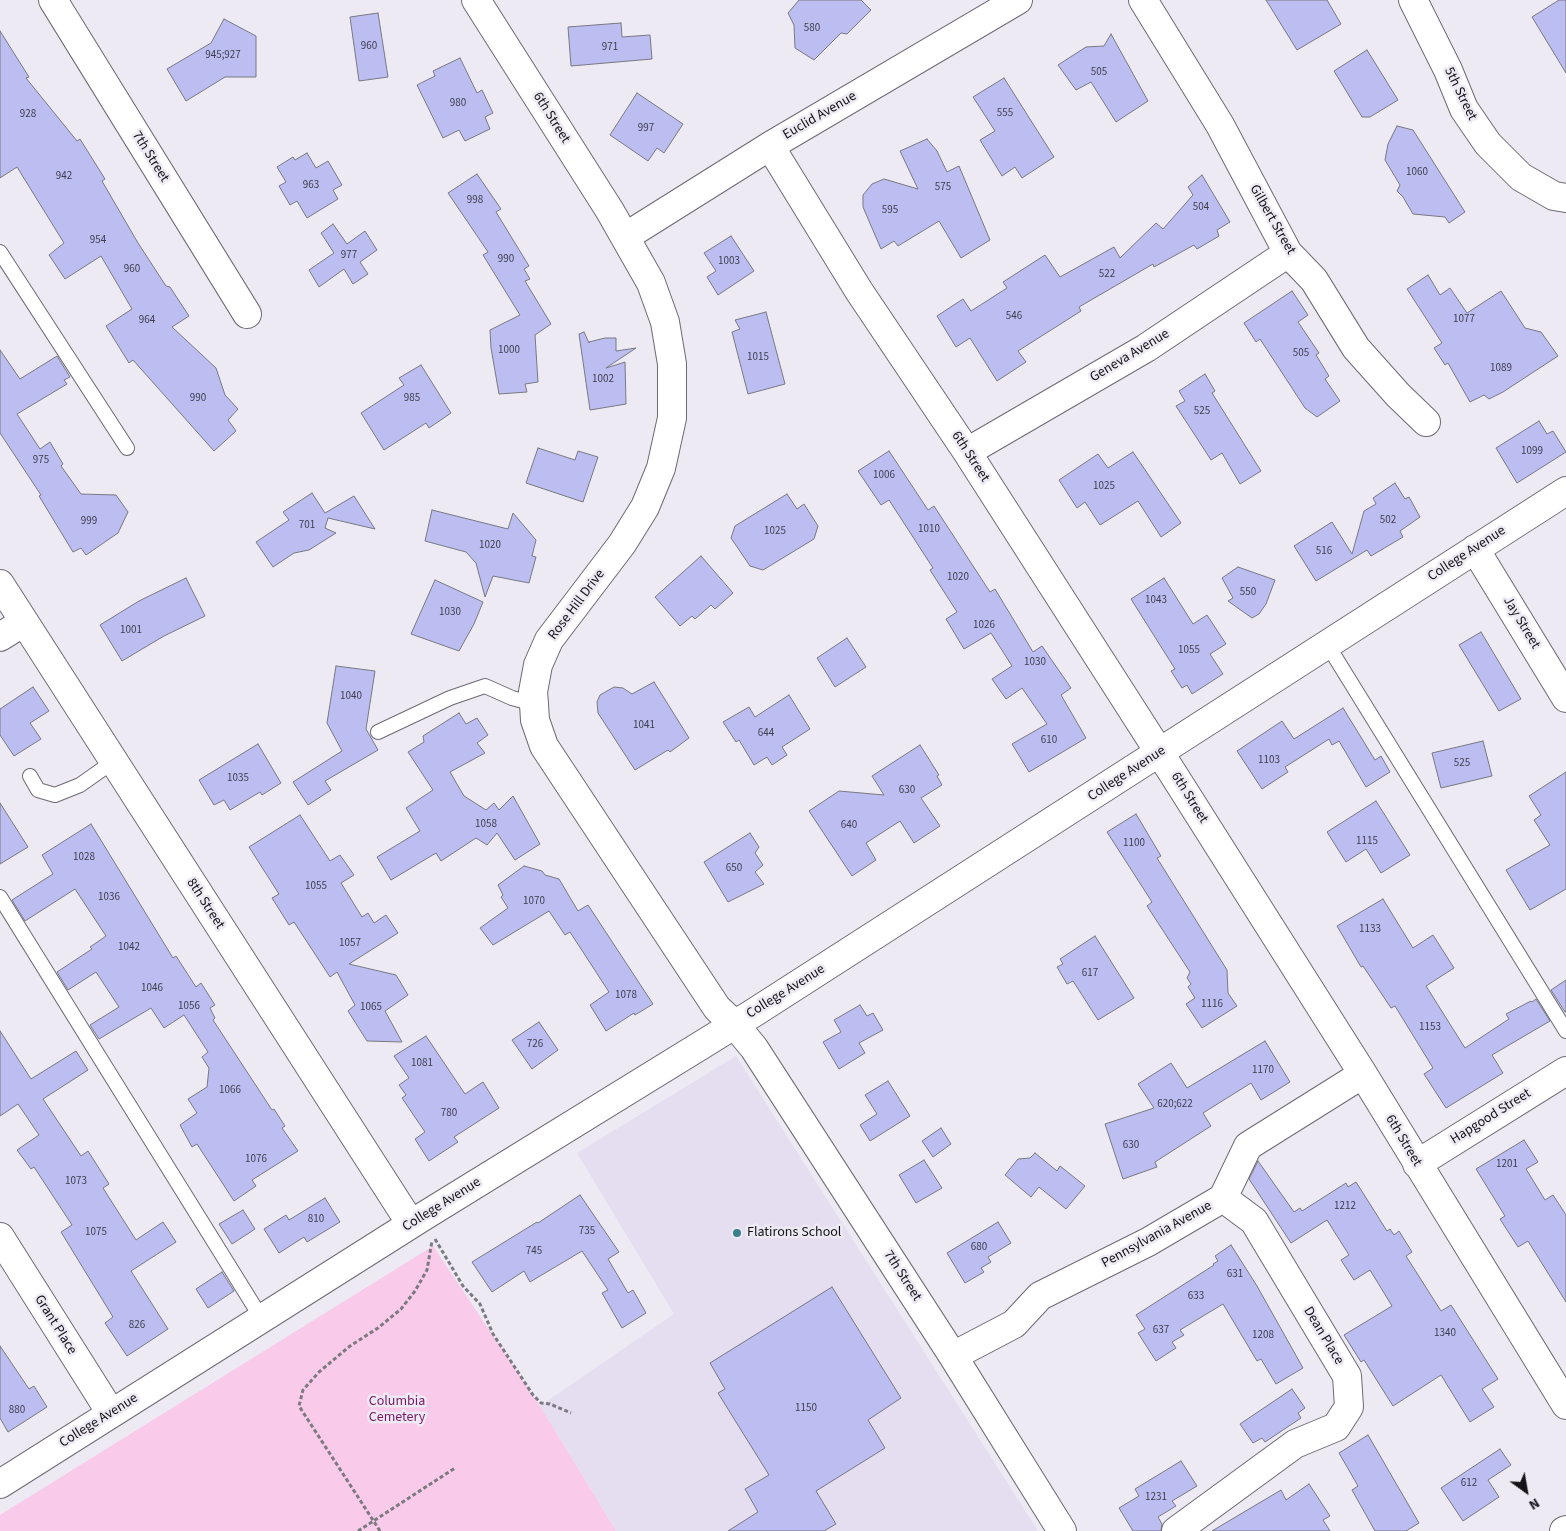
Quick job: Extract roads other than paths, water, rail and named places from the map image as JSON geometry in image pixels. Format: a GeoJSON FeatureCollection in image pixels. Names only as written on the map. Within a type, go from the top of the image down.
{"type":"FeatureCollection","features":[{"type":"Feature","properties":{"kind":"street","name":"7th Street"},"geometry":{"type":"LineString","coordinates":[[53,0],[248,314]]}},
{"type":"Feature","properties":{"kind":"street","name":"6th Street"},"geometry":{"type":"LineString","coordinates":[[476,0],[625,237]]}},
{"type":"Feature","properties":{"kind":"street","name":"Euclid Avenue"},"geometry":{"type":"LineString","coordinates":[[625,237],[770,146],[1018,0]]}},
{"type":"Feature","properties":{"kind":"street","name":"Gilbert Street"},"geometry":{"type":"LineString","coordinates":[[1143,0],[1220,126],[1288,253],[1314,280],[1356,348],[1398,395],[1426,422]]}},
{"type":"Feature","properties":{"kind":"street","name":"5th Street"},"geometry":{"type":"LineString","coordinates":[[1413,0],[1448,70],[1464,109],[1488,144],[1521,177],[1554,196],[1566,198]]}},
{"type":"Feature","properties":{"kind":"street","name":"6th Street"},"geometry":{"type":"LineString","coordinates":[[770,146],[860,291],[967,452],[1363,1074],[1566,1405]]}},
{"type":"Feature","properties":{"kind":"street","name":"Rose Hill Drive"},"geometry":{"type":"LineString","coordinates":[[625,237],[651,283],[665,322],[672,364],[672,418],[661,468],[645,507],[622,544],[550,640],[538,665],[533,692],[535,720],[544,746],[717,1008],[736,1024]]}},
{"type":"Feature","properties":{"kind":"street","name":"Geneva Avenue"},"geometry":{"type":"LineString","coordinates":[[967,452],[1146,348],[1288,253]]}},
{"type":"Feature","properties":{"kind":"street","name":"College Avenue"},"geometry":{"type":"LineString","coordinates":[[0,1484],[262,1319],[423,1225],[1566,491]]}},
{"type":"Feature","properties":{"kind":"street","name":"Jay Street"},"geometry":{"type":"LineString","coordinates":[[1475,549],[1566,698]]}},
{"type":"Feature","properties":{"kind":"street","name":"8th Street"},"geometry":{"type":"LineString","coordinates":[[0,584],[114,761],[423,1225]]}},
{"type":"Feature","properties":{"kind":"street"},"geometry":{"type":"LineString","coordinates":[[0,638],[24,622]]}},
{"type":"Feature","properties":{"kind":"street","name":"7th Street"},"geometry":{"type":"LineString","coordinates":[[736,1024],[754,1048],[953,1356],[1062,1531]]}},
{"type":"Feature","properties":{"kind":"street","name":"Hapgood Street"},"geometry":{"type":"LineString","coordinates":[[1417,1164],[1566,1071]]}},
{"type":"Feature","properties":{"kind":"street","name":"Pennsylvania Avenue"},"geometry":{"type":"LineString","coordinates":[[953,1356],[1014,1324],[1040,1296],[1148,1242],[1223,1198],[1248,1146],[1363,1074]]}},
{"type":"Feature","properties":{"kind":"street","name":"Dean Place"},"geometry":{"type":"LineString","coordinates":[[1176,1531],[1294,1444],[1336,1427],[1348,1407],[1347,1376],[1254,1221],[1223,1198]]}},
{"type":"Feature","properties":{"kind":"street","name":"Grant Place"},"geometry":{"type":"LineString","coordinates":[[0,1237],[111,1414]]}},
{"type":"Feature","properties":{"kind":"lane"},"geometry":{"type":"LineString","coordinates":[[0,252],[126,448]]}},
{"type":"Feature","properties":{"kind":"lane"},"geometry":{"type":"LineString","coordinates":[[1327,644],[1566,1031]]}},
{"type":"Feature","properties":{"kind":"lane"},"geometry":{"type":"LineString","coordinates":[[378,732],[450,698],[485,686],[512,698],[534,704]]}},
{"type":"Feature","properties":{"kind":"lane"},"geometry":{"type":"LineString","coordinates":[[30,776],[38,790],[55,795],[80,785],[114,761]]}},
{"type":"Feature","properties":{"kind":"lane"},"geometry":{"type":"LineString","coordinates":[[0,897],[262,1319]]}},
{"type":"Feature","properties":{"kind":"place","name":"Flatirons School"},"geometry":{"type":"Point","coordinates":[737,1233]}},
{"type":"Feature","properties":{"kind":"park label","name":"Columbia Cemetery"},"geometry":{"type":"Point","coordinates":[397,1410]}}]}
